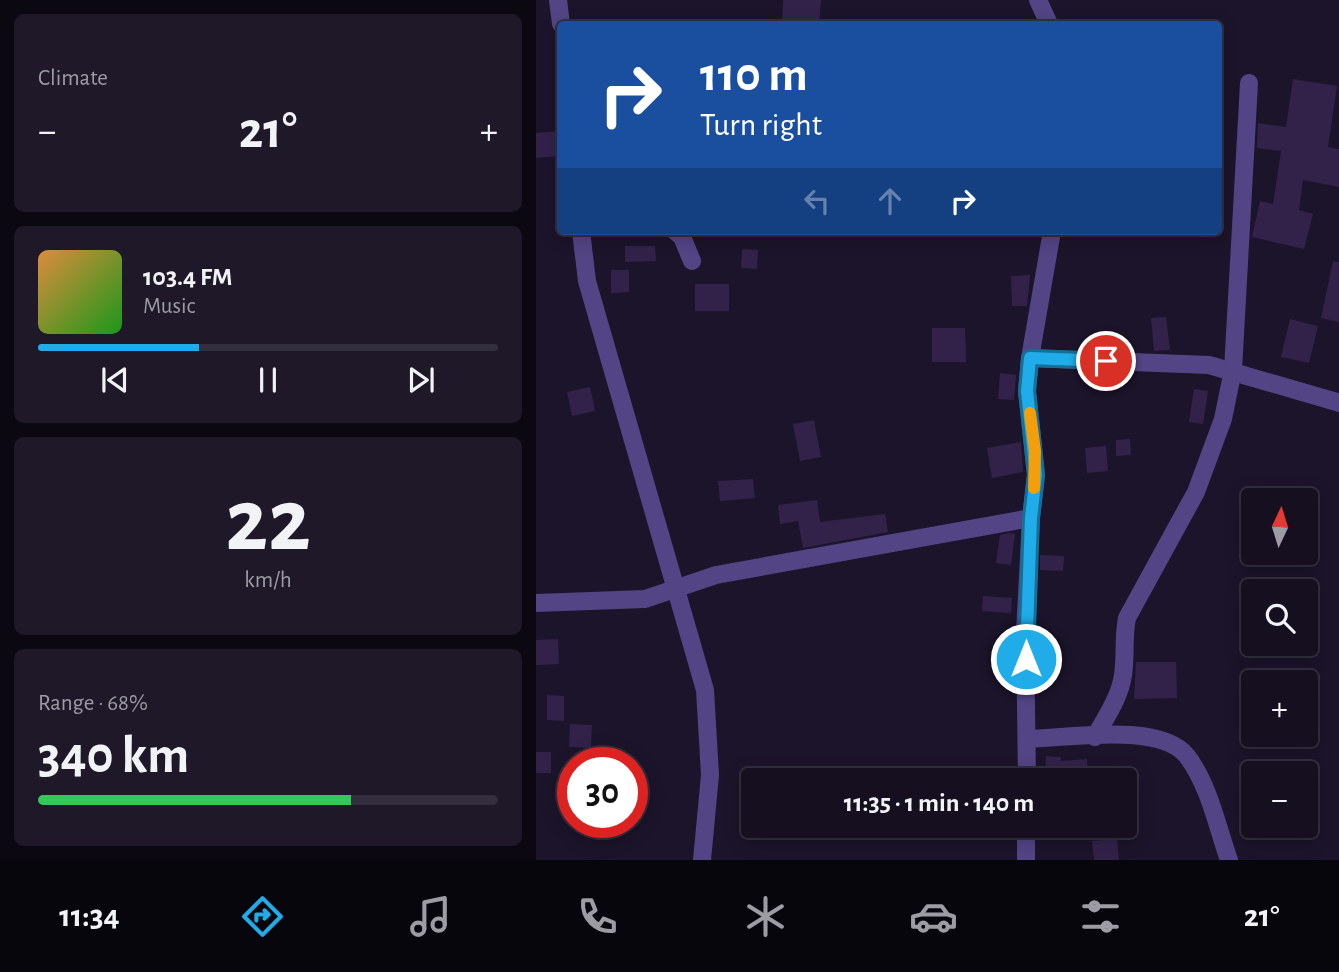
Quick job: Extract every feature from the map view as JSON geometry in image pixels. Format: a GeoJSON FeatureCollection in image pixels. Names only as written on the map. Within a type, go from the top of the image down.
{"type":"FeatureCollection","features":[{"type":"Feature","properties":{"kind":"street"},"geometry":{"type":"LineString","coordinates":[[558,0],[561,21]]}},
{"type":"Feature","properties":{"kind":"street"},"geometry":{"type":"LineString","coordinates":[[1038,0],[1048,21]]}},
{"type":"Feature","properties":{"kind":"street"},"geometry":{"type":"LineString","coordinates":[[1095,737],[1118,695],[1124,673],[1127,618],[1196,492],[1223,419],[1233,370],[1249,83]]}},
{"type":"Feature","properties":{"kind":"street"},"geometry":{"type":"LineString","coordinates":[[581,235],[587,281],[705,690],[709,775],[702,860]]}},
{"type":"Feature","properties":{"kind":"street"},"geometry":{"type":"LineString","coordinates":[[680,235],[692,261]]}},
{"type":"Feature","properties":{"kind":"street"},"geometry":{"type":"LineString","coordinates":[[1027,768],[1025,632],[1036,475],[1027,391],[1030,358],[1051,235]]}},
{"type":"Feature","properties":{"kind":"street"},"geometry":{"type":"LineString","coordinates":[[1030,358],[1209,365],[1339,403]]}},
{"type":"Feature","properties":{"kind":"street"},"geometry":{"type":"LineString","coordinates":[[536,603],[645,599],[677,587],[757,567],[1031,518]]}},
{"type":"Feature","properties":{"kind":"street"},"geometry":{"type":"LineString","coordinates":[[1027,739],[1095,737],[1119,733],[1154,736],[1173,743],[1186,755],[1201,779],[1229,860]]}},
{"type":"Feature","properties":{"kind":"street"},"geometry":{"type":"LineString","coordinates":[[1026,838],[1026,860]]}},
{"type":"Feature","properties":{"kind":"building"},"geometry":{"type":"Polygon","coordinates":[[[783,0],[821,0],[819,21],[782,21],[783,0]]]}},
{"type":"Feature","properties":{"kind":"building"},"geometry":{"type":"Polygon","coordinates":[[[1293,79],[1337,86],[1328,147],[1339,149],[1339,187],[1303,180],[1299,210],[1313,214],[1304,249],[1252,237],[1260,201],[1273,204],[1281,151],[1257,148],[1258,123],[1286,127],[1293,79]]]}},
{"type":"Feature","properties":{"kind":"building"},"geometry":{"type":"Polygon","coordinates":[[[557,131],[557,156],[536,158],[536,133],[557,131]]]}},
{"type":"Feature","properties":{"kind":"building"},"geometry":{"type":"Polygon","coordinates":[[[625,246],[655,246],[656,261],[625,262],[625,246]]]}},
{"type":"Feature","properties":{"kind":"building"},"geometry":{"type":"Polygon","coordinates":[[[742,249],[758,250],[757,269],[741,268],[742,249]]]}},
{"type":"Feature","properties":{"kind":"building"},"geometry":{"type":"Polygon","coordinates":[[[1333,261],[1339,262],[1339,322],[1321,318],[1333,261]]]}},
{"type":"Feature","properties":{"kind":"building"},"geometry":{"type":"Polygon","coordinates":[[[611,270],[629,270],[629,292],[611,293],[611,270]]]}},
{"type":"Feature","properties":{"kind":"building"},"geometry":{"type":"Polygon","coordinates":[[[1030,275],[1027,306],[1012,306],[1011,276],[1030,275]]]}},
{"type":"Feature","properties":{"kind":"building"},"geometry":{"type":"Polygon","coordinates":[[[695,284],[729,284],[729,311],[695,311],[695,284]]]}},
{"type":"Feature","properties":{"kind":"building"},"geometry":{"type":"Polygon","coordinates":[[[1166,317],[1170,350],[1154,351],[1151,318],[1166,317]]]}},
{"type":"Feature","properties":{"kind":"building"},"geometry":{"type":"Polygon","coordinates":[[[1290,319],[1318,326],[1309,363],[1281,357],[1290,319]]]}},
{"type":"Feature","properties":{"kind":"building"},"geometry":{"type":"Polygon","coordinates":[[[932,328],[965,328],[966,362],[932,362],[932,328]]]}},
{"type":"Feature","properties":{"kind":"building"},"geometry":{"type":"Polygon","coordinates":[[[1000,373],[1016,375],[1014,400],[998,399],[1000,373]]]}},
{"type":"Feature","properties":{"kind":"building"},"geometry":{"type":"Polygon","coordinates":[[[590,387],[595,411],[572,416],[567,392],[590,387]]]}},
{"type":"Feature","properties":{"kind":"building"},"geometry":{"type":"Polygon","coordinates":[[[1194,389],[1208,391],[1203,424],[1189,422],[1194,389]]]}},
{"type":"Feature","properties":{"kind":"building"},"geometry":{"type":"Polygon","coordinates":[[[814,420],[821,457],[800,461],[793,424],[814,420]]]}},
{"type":"Feature","properties":{"kind":"building"},"geometry":{"type":"Polygon","coordinates":[[[1130,439],[1131,455],[1116,456],[1116,440],[1130,439]]]}},
{"type":"Feature","properties":{"kind":"building"},"geometry":{"type":"Polygon","coordinates":[[[1021,442],[1023,472],[992,478],[987,448],[1021,442]]]}},
{"type":"Feature","properties":{"kind":"building"},"geometry":{"type":"Polygon","coordinates":[[[1106,446],[1108,471],[1087,473],[1085,448],[1106,446]]]}},
{"type":"Feature","properties":{"kind":"building"},"geometry":{"type":"Polygon","coordinates":[[[753,479],[755,498],[720,501],[718,481],[753,479]]]}},
{"type":"Feature","properties":{"kind":"building"},"geometry":{"type":"Polygon","coordinates":[[[817,500],[820,522],[885,514],[888,532],[803,548],[798,521],[780,524],[778,505],[817,500]]]}},
{"type":"Feature","properties":{"kind":"building"},"geometry":{"type":"Polygon","coordinates":[[[1015,534],[1011,565],[996,563],[1000,535],[1015,534]]]}},
{"type":"Feature","properties":{"kind":"building"},"geometry":{"type":"Polygon","coordinates":[[[1040,555],[1064,556],[1063,571],[1040,570],[1040,555]]]}},
{"type":"Feature","properties":{"kind":"building"},"geometry":{"type":"Polygon","coordinates":[[[983,596],[1012,598],[1011,613],[982,611],[983,596]]]}},
{"type":"Feature","properties":{"kind":"building"},"geometry":{"type":"Polygon","coordinates":[[[558,639],[559,664],[536,665],[536,640],[558,639]]]}},
{"type":"Feature","properties":{"kind":"building"},"geometry":{"type":"Polygon","coordinates":[[[1136,662],[1176,662],[1177,698],[1134,699],[1136,662]]]}},
{"type":"Feature","properties":{"kind":"building"},"geometry":{"type":"Polygon","coordinates":[[[547,695],[564,696],[564,721],[547,720],[547,695]]]}},
{"type":"Feature","properties":{"kind":"building"},"geometry":{"type":"Polygon","coordinates":[[[570,724],[592,725],[591,747],[569,747],[570,724]]]}},
{"type":"Feature","properties":{"kind":"building"},"geometry":{"type":"Polygon","coordinates":[[[536,752],[551,752],[551,773],[536,773],[536,752]]]}},
{"type":"Feature","properties":{"kind":"building"},"geometry":{"type":"Polygon","coordinates":[[[1046,756],[1061,757],[1061,761],[1087,759],[1087,768],[1046,768],[1046,756]]]}},
{"type":"Feature","properties":{"kind":"building"},"geometry":{"type":"Polygon","coordinates":[[[1117,839],[1119,860],[1094,860],[1092,841],[1117,839]]]}},
{"type":"Feature","properties":{"kind":"slow traffic"},"geometry":{"type":"LineString","coordinates":[[1030,413],[1035,451],[1034,488]]}},
{"type":"Feature","properties":{"kind":"route"},"geometry":{"type":"LineString","coordinates":[[1026,659],[1031,518],[1036,475],[1027,391],[1030,358],[1106,361]]}}]}
